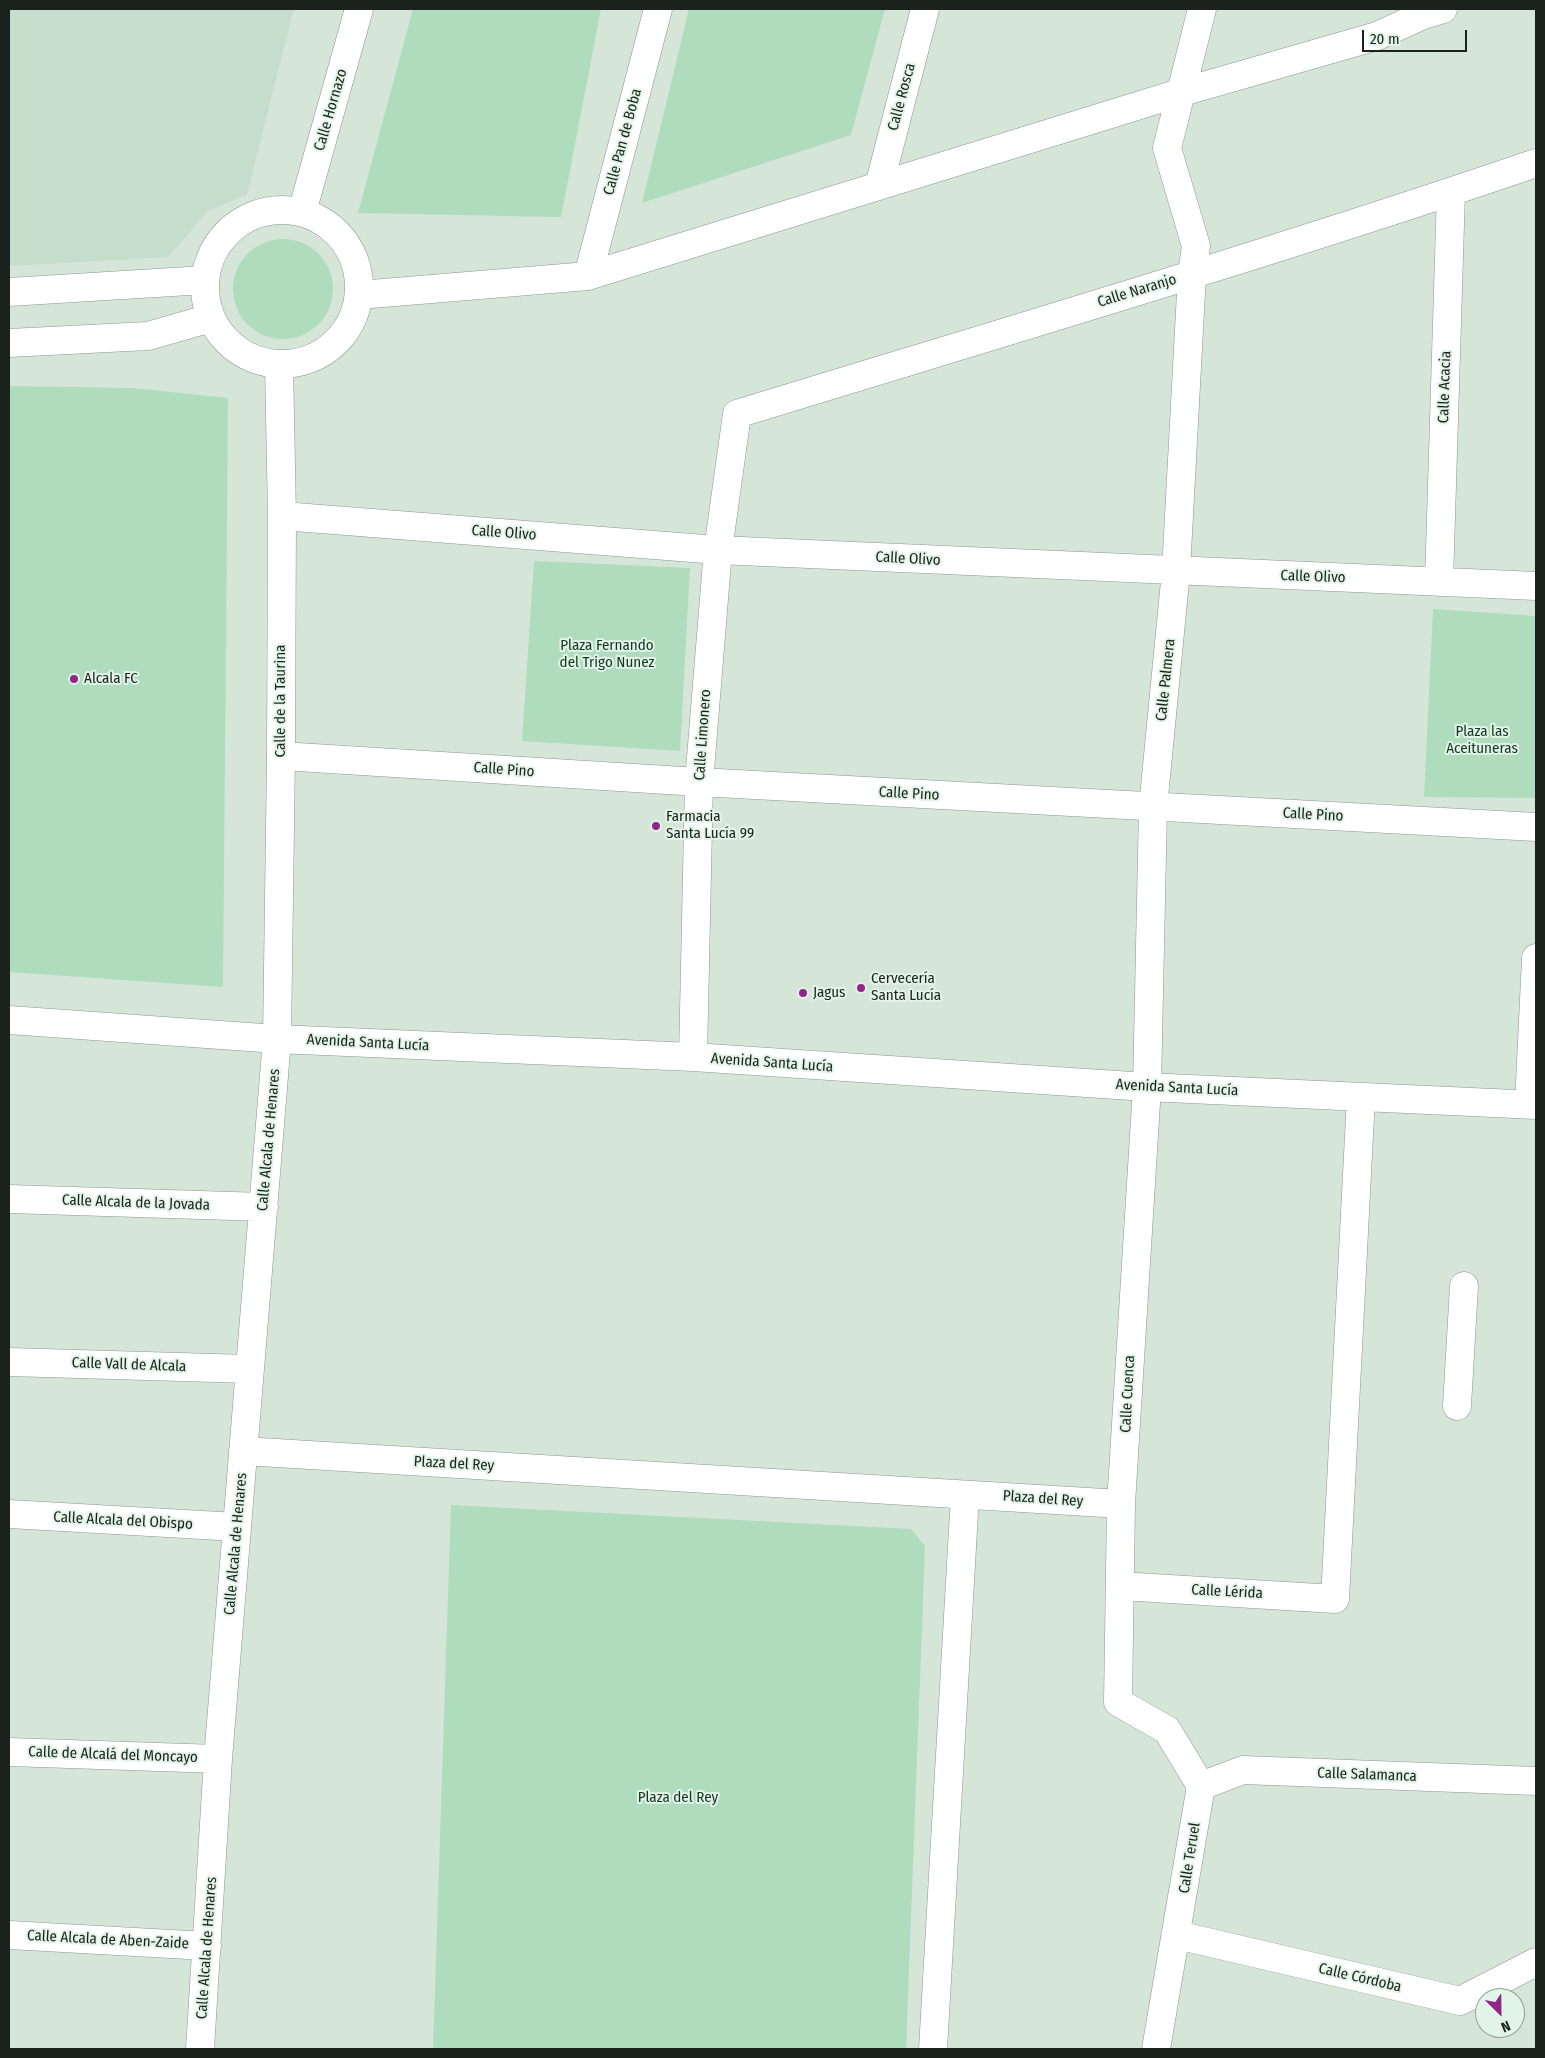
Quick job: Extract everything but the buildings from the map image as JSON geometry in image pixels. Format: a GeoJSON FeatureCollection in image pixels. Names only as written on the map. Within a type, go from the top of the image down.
{"type":"FeatureCollection","features":[{"type":"Feature","properties":{"kind":"street","name":"Calle Hornazo"},"geometry":{"type":"LineString","coordinates":[[302,212],[359,9]]}},
{"type":"Feature","properties":{"kind":"street","name":"Calle Pan de Boba"},"geometry":{"type":"LineString","coordinates":[[588,276],[658,9]]}},
{"type":"Feature","properties":{"kind":"street","name":"Calle Rosca"},"geometry":{"type":"LineString","coordinates":[[879,186],[925,9]]}},
{"type":"Feature","properties":{"kind":"street","name":"Calle Palmera"},"geometry":{"type":"LineString","coordinates":[[1147,1087],[1154,807],[1176,571],[1192,274],[1196,246],[1167,148],[1179,93],[1202,9]]}},
{"type":"Feature","properties":{"kind":"street"},"geometry":{"type":"LineString","coordinates":[[359,296],[588,276],[1179,93],[1377,36],[1430,11]]}},
{"type":"Feature","properties":{"kind":"street","name":"Calle Naranjo"},"geometry":{"type":"LineString","coordinates":[[737,414],[1192,274],[1536,163]]}},
{"type":"Feature","properties":{"kind":"street","name":"Calle Acacia"},"geometry":{"type":"LineString","coordinates":[[1439,582],[1451,192]]}},
{"type":"Feature","properties":{"kind":"street"},"geometry":{"type":"LineString","coordinates":[[275,210],[302,212],[327,223],[346,243],[357,268],[359,296],[355,314],[345,330],[332,345],[317,355],[299,362],[279,364],[255,358],[234,346],[218,329],[211,318],[204,300],[205,280],[212,254],[228,232],[249,217],[275,210]]}},
{"type":"Feature","properties":{"kind":"street"},"geometry":{"type":"LineString","coordinates":[[9,292],[205,280]]}},
{"type":"Feature","properties":{"kind":"street"},"geometry":{"type":"LineString","coordinates":[[9,343],[148,336],[211,318]]}},
{"type":"Feature","properties":{"kind":"street","name":"Calle de la Taurina"},"geometry":{"type":"LineString","coordinates":[[277,1039],[282,516],[279,364]]}},
{"type":"Feature","properties":{"kind":"street","name":"Calle Limonero"},"geometry":{"type":"LineString","coordinates":[[693,1057],[699,782],[718,550],[737,414]]}},
{"type":"Feature","properties":{"kind":"street","name":"Calle Olivo"},"geometry":{"type":"LineString","coordinates":[[282,516],[718,550],[1536,586]]}},
{"type":"Feature","properties":{"kind":"street","name":"Calle Pino"},"geometry":{"type":"LineString","coordinates":[[281,756],[699,782],[1536,827]]}},
{"type":"Feature","properties":{"kind":"street"},"geometry":{"type":"LineString","coordinates":[[1532,1105],[1536,958]]}},
{"type":"Feature","properties":{"kind":"street","name":"Avenida Santa Lucía"},"geometry":{"type":"LineString","coordinates":[[9,1020],[277,1039],[693,1057],[1147,1087],[1532,1105]]}},
{"type":"Feature","properties":{"kind":"street","name":"Calle Alcala de Henares"},"geometry":{"type":"LineString","coordinates":[[200,2049],[218,1759],[277,1039]]}},
{"type":"Feature","properties":{"kind":"street","name":"Calle Cuenca"},"geometry":{"type":"LineString","coordinates":[[1147,1087],[1121,1504],[1118,1702],[1167,1730],[1201,1786]]}},
{"type":"Feature","properties":{"kind":"street","name":"Calle Lérida"},"geometry":{"type":"LineString","coordinates":[[1120,1586],[1335,1599],[1361,1097]]}},
{"type":"Feature","properties":{"kind":"street","name":"Calle Alcala de la Jovada"},"geometry":{"type":"LineString","coordinates":[[9,1199],[264,1207]]}},
{"type":"Feature","properties":{"kind":"street"},"geometry":{"type":"LineString","coordinates":[[1456,1406],[1464,1286]]}},
{"type":"Feature","properties":{"kind":"street","name":"Calle Vall de Alcala"},"geometry":{"type":"LineString","coordinates":[[9,1362],[249,1369]]}},
{"type":"Feature","properties":{"kind":"street","name":"Plaza del Rey"},"geometry":{"type":"LineString","coordinates":[[243,1451],[1121,1504]]}},
{"type":"Feature","properties":{"kind":"street"},"geometry":{"type":"LineString","coordinates":[[933,2049],[965,1495]]}},
{"type":"Feature","properties":{"kind":"street","name":"Calle Alcala del Obispo"},"geometry":{"type":"LineString","coordinates":[[9,1514],[237,1527]]}},
{"type":"Feature","properties":{"kind":"street","name":"Calle de Alcalá del Moncayo"},"geometry":{"type":"LineString","coordinates":[[9,1752],[218,1759]]}},
{"type":"Feature","properties":{"kind":"street","name":"Calle Salamanca"},"geometry":{"type":"LineString","coordinates":[[1201,1786],[1243,1770],[1536,1782]]}},
{"type":"Feature","properties":{"kind":"street","name":"Calle Teruel"},"geometry":{"type":"LineString","coordinates":[[1156,2049],[1201,1786]]}},
{"type":"Feature","properties":{"kind":"street","name":"Calle Alcala de Aben-Zaide"},"geometry":{"type":"LineString","coordinates":[[9,1935],[207,1946]]}},
{"type":"Feature","properties":{"kind":"street","name":"Calle Córdoba"},"geometry":{"type":"LineString","coordinates":[[1177,1935],[1460,2001],[1536,1962]]}},
{"type":"Feature","properties":{"kind":"shaded area"},"geometry":{"type":"Polygon","coordinates":[[[9,9],[294,9],[247,194],[207,212],[168,257],[9,266],[9,9]]]}},
{"type":"Feature","properties":{"kind":"green space"},"geometry":{"type":"Polygon","coordinates":[[[413,9],[601,9],[561,217],[358,213],[413,9]]]}},
{"type":"Feature","properties":{"kind":"green space"},"geometry":{"type":"Polygon","coordinates":[[[689,9],[885,9],[851,135],[642,203],[689,9]]]}},
{"type":"Feature","properties":{"kind":"green space"},"geometry":{"type":"Polygon","coordinates":[[[283,239],[302,243],[318,254],[329,270],[333,289],[329,308],[318,324],[302,335],[283,339],[264,335],[248,324],[237,308],[233,289],[237,270],[248,254],[264,243],[283,239]]]}},
{"type":"Feature","properties":{"kind":"green space"},"geometry":{"type":"Polygon","coordinates":[[[9,386],[133,388],[228,398],[223,987],[9,972],[9,386]]]}},
{"type":"Feature","properties":{"kind":"green space","name":"Plaza Fernando del Trigo Nunez"},"geometry":{"type":"Polygon","coordinates":[[[534,561],[690,568],[680,751],[522,741],[534,561]]]}},
{"type":"Feature","properties":{"kind":"green space","name":"Plaza las Aceituneras"},"geometry":{"type":"Polygon","coordinates":[[[1433,609],[1536,616],[1536,798],[1424,797],[1433,609]]]}},
{"type":"Feature","properties":{"kind":"green space","name":"Plaza del Rey"},"geometry":{"type":"Polygon","coordinates":[[[451,1505],[911,1529],[925,1546],[906,2049],[433,2049],[451,1505]]]}},
{"type":"Feature","properties":{"kind":"place","name":"Alcala FC"},"geometry":{"type":"Point","coordinates":[74,679]}},
{"type":"Feature","properties":{"kind":"place","name":"Farmacia Santa Lucía 99"},"geometry":{"type":"Point","coordinates":[656,826]}},
{"type":"Feature","properties":{"kind":"place","name":"Cervecería Santa Lucía"},"geometry":{"type":"Point","coordinates":[861,988]}},
{"type":"Feature","properties":{"kind":"place","name":"Jagus"},"geometry":{"type":"Point","coordinates":[803,993]}}]}
